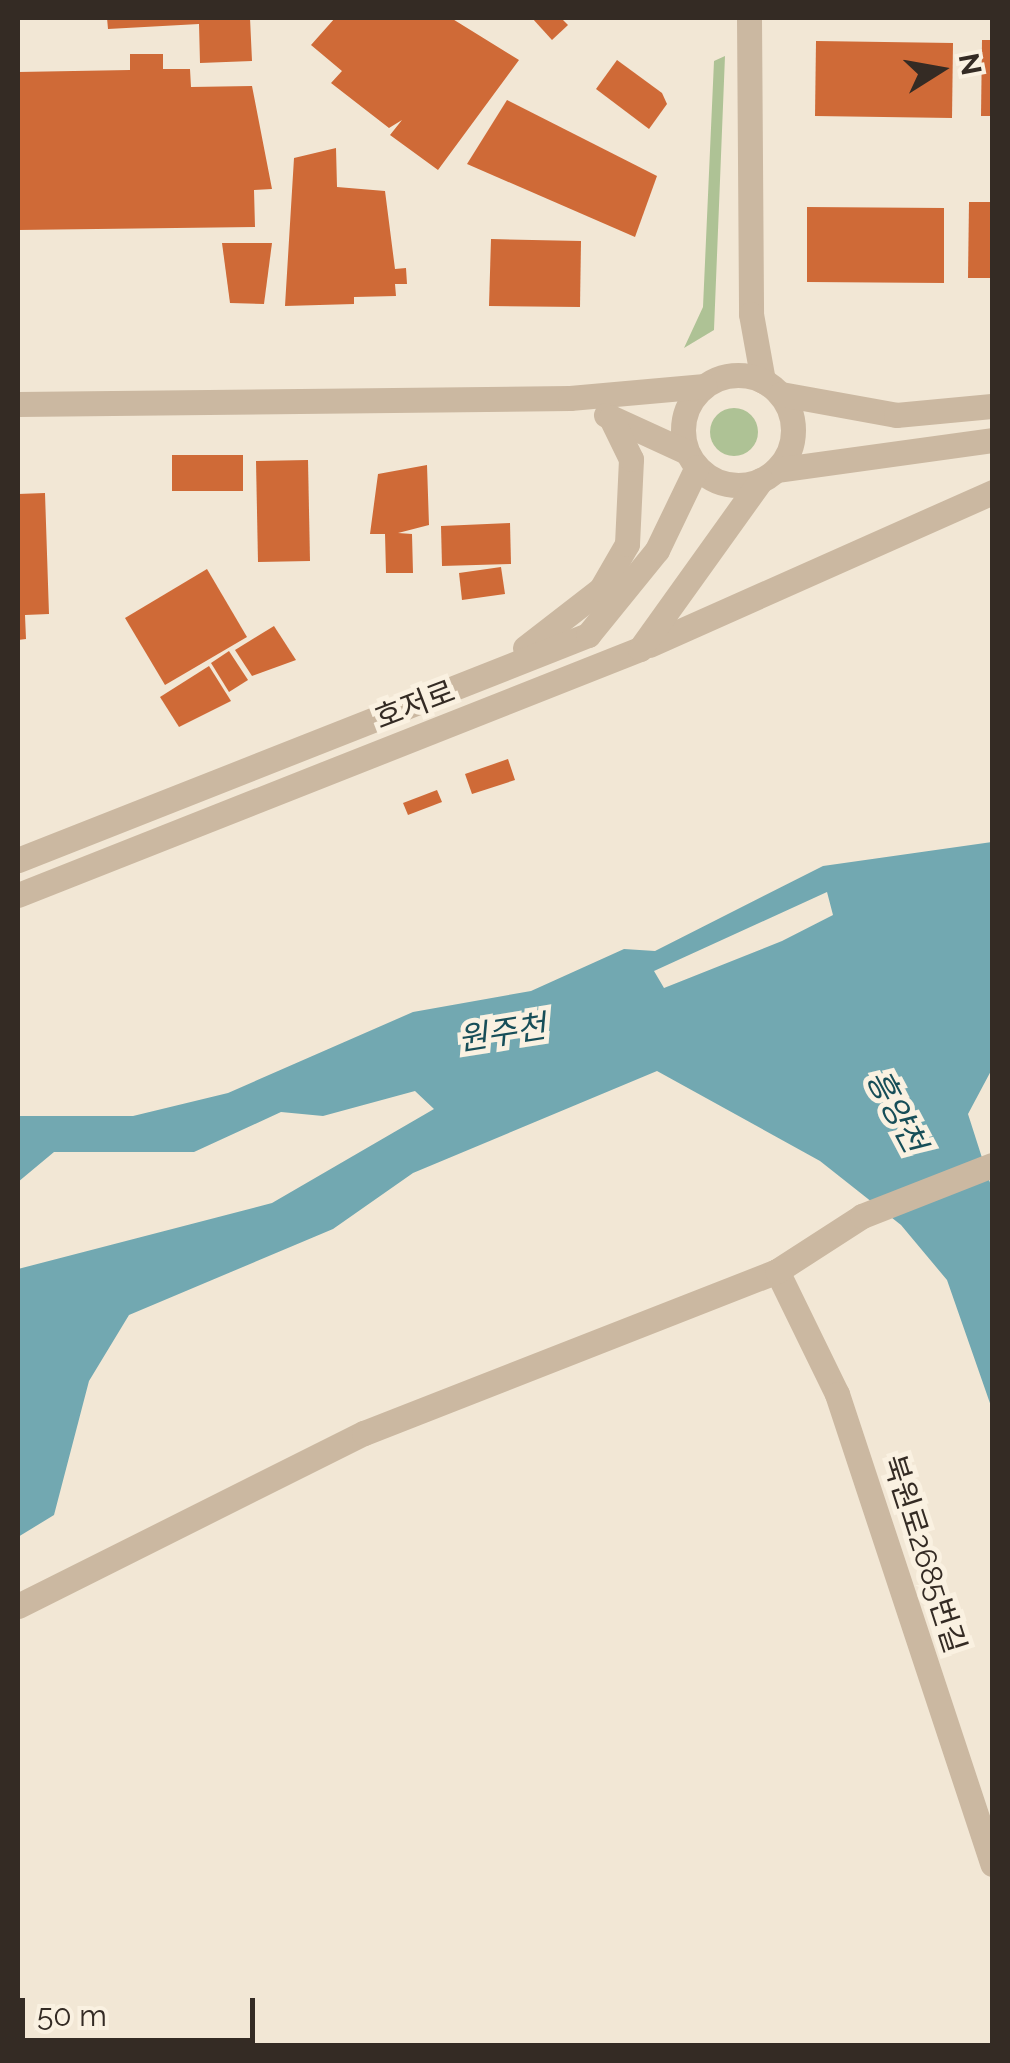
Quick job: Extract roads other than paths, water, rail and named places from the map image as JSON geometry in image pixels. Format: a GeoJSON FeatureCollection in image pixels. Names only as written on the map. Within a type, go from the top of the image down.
{"type":"FeatureCollection","features":[{"type":"Feature","properties":{"kind":"street"},"geometry":{"type":"LineString","coordinates":[[479,677],[588,635],[624,600],[692,459],[684,418],[741,352],[751,314],[749,18]]}},
{"type":"Feature","properties":{"kind":"street"},"geometry":{"type":"LineString","coordinates":[[640,649],[792,439],[751,314]]}},
{"type":"Feature","properties":{"kind":"street"},"geometry":{"type":"LineString","coordinates":[[18,404],[570,398],[712,381],[772,387],[896,415],[992,406]]}},
{"type":"Feature","properties":{"kind":"street"},"geometry":{"type":"LineString","coordinates":[[570,398],[692,459],[727,484],[768,474],[992,440]]}},
{"type":"Feature","properties":{"kind":"street"},"geometry":{"type":"LineString","coordinates":[[479,677],[557,628],[601,588],[628,544],[631,459],[611,418]]}},
{"type":"Feature","properties":{"kind":"street","name":"호저로"},"geometry":{"type":"LineString","coordinates":[[18,894],[640,649],[992,492]]}},
{"type":"Feature","properties":{"kind":"street","name":"호저로"},"geometry":{"type":"LineString","coordinates":[[18,860],[479,677]]}},
{"type":"Feature","properties":{"kind":"street"},"geometry":{"type":"LineString","coordinates":[[18,1606],[364,1433],[777,1270],[862,1216],[992,1165]]}},
{"type":"Feature","properties":{"kind":"street","name":"북원로2685번길"},"geometry":{"type":"LineString","coordinates":[[777,1270],[837,1394],[992,1864]]}},
{"type":"Feature","properties":{"kind":"water"},"geometry":{"type":"Polygon","coordinates":[[[992,842],[992,1069],[968,1114],[992,1189],[992,1409],[947,1280],[901,1225],[820,1161],[657,1071],[413,1173],[333,1229],[129,1315],[89,1381],[54,1515],[18,1537],[18,1269],[272,1203],[434,1109],[415,1091],[323,1116],[281,1112],[194,1152],[54,1152],[18,1182],[18,1116],[133,1116],[228,1093],[413,1012],[531,991],[624,949],[655,951],[823,866],[992,842]],[[827,892],[654,971],[664,988],[782,941],[833,915],[827,892]]]}},
{"type":"Feature","properties":{"kind":"water label","name":"원주천"},"geometry":{"type":"Point","coordinates":[502,1033]}},
{"type":"Feature","properties":{"kind":"water label","name":"흥양천"},"geometry":{"type":"Point","coordinates":[896,1111]}}]}
